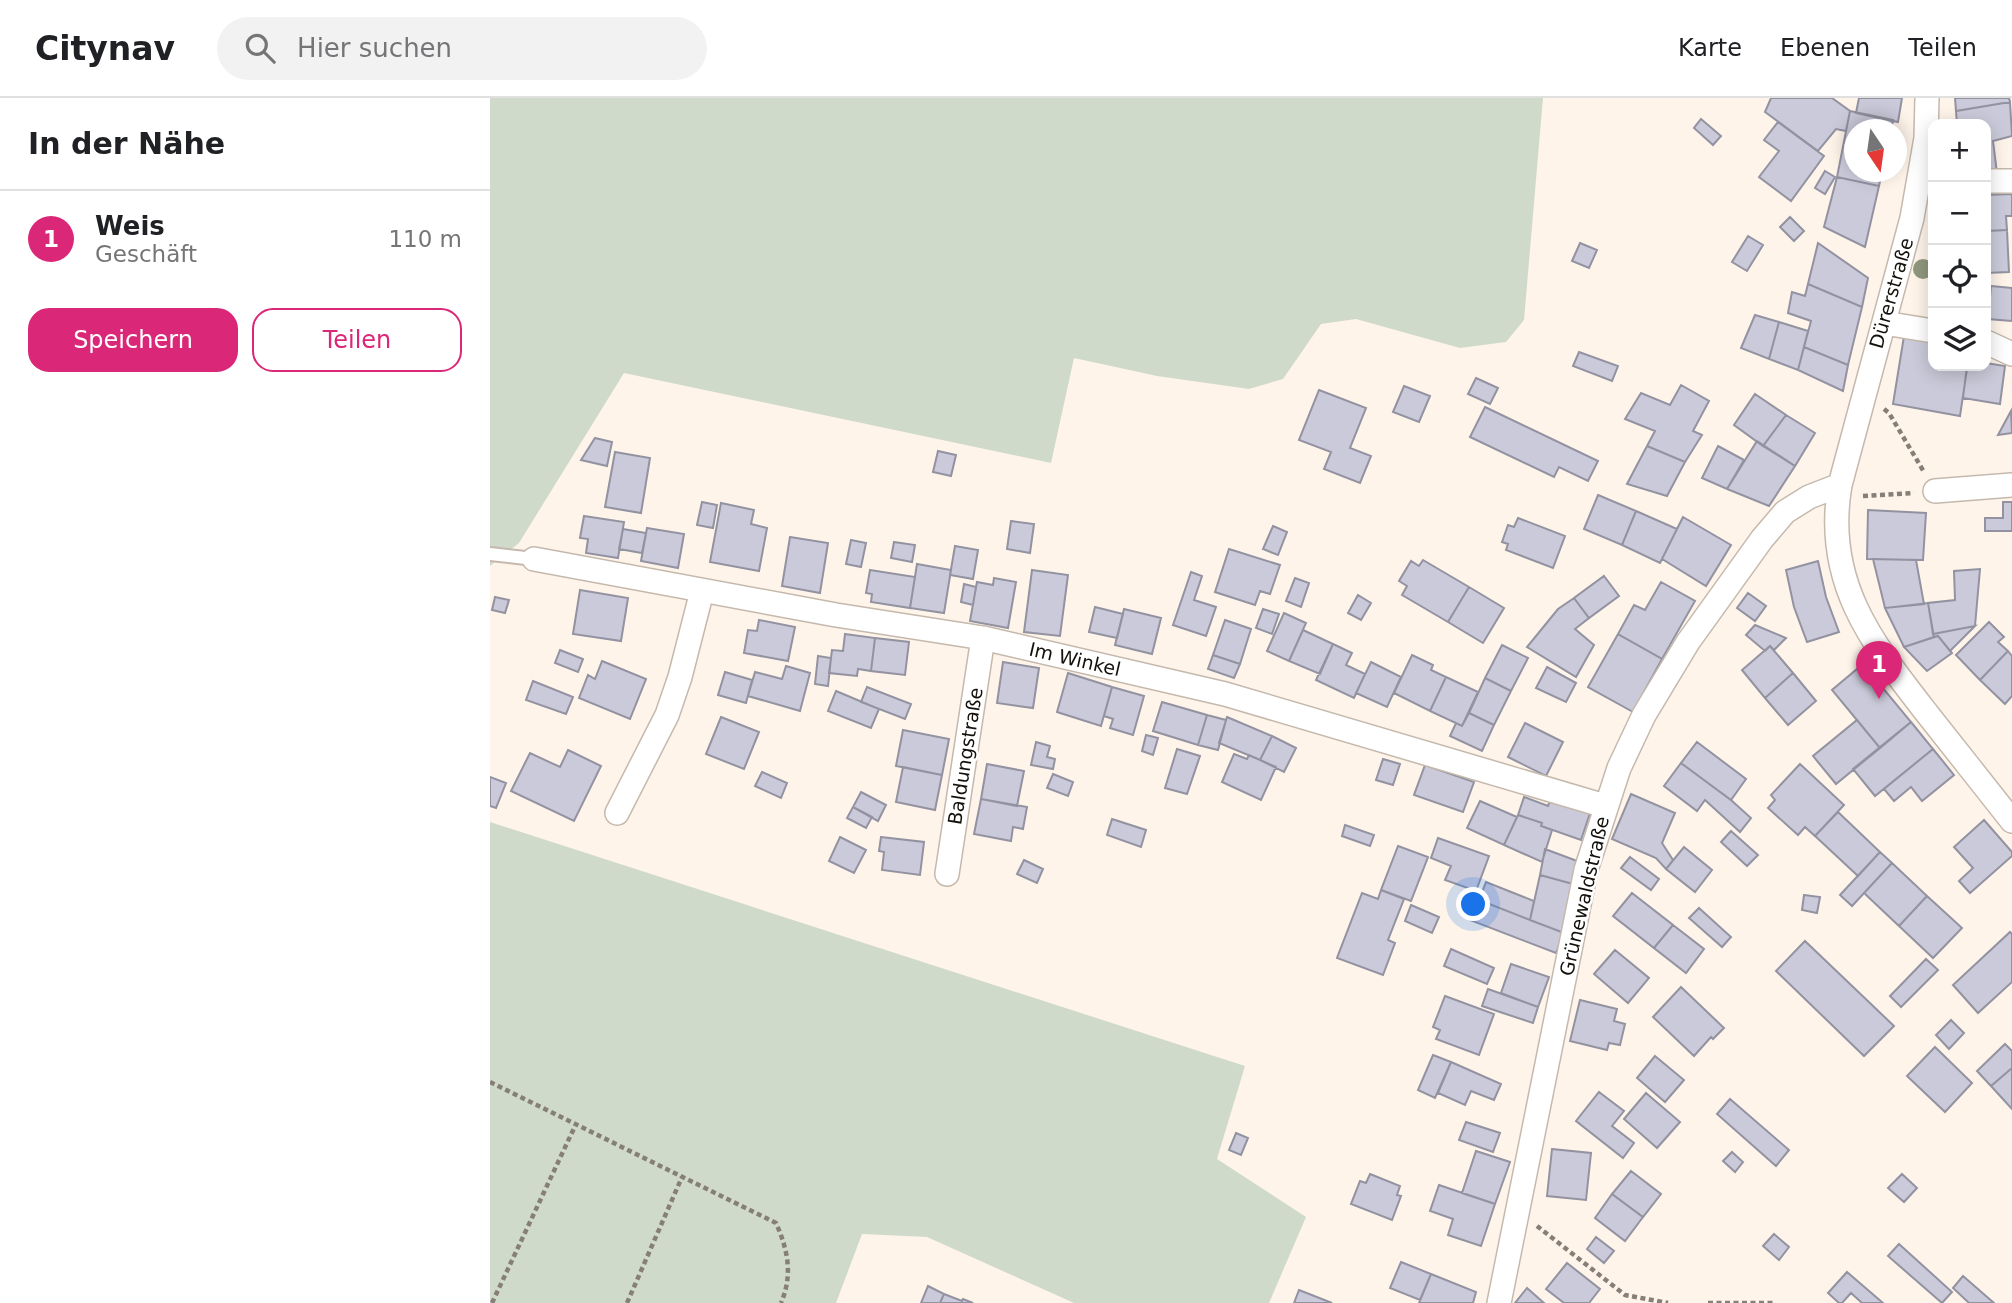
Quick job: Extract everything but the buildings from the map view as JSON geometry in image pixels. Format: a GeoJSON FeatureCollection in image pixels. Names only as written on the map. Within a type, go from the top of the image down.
{"type":"FeatureCollection","features":[{"type":"Feature","properties":{"kind":"street","name":"Dürerstraße"},"geometry":{"type":"LineString","coordinates":[[1927,98],[1926,138],[1918,190],[1839,491],[1835,514],[1837,539],[1846,587],[1864,627],[1885,659],[2012,821]]}},
{"type":"Feature","properties":{"kind":"street"},"geometry":{"type":"LineString","coordinates":[[1991,181],[2012,181]]}},
{"type":"Feature","properties":{"kind":"street"},"geometry":{"type":"LineString","coordinates":[[1884,323],[1928,330]]}},
{"type":"Feature","properties":{"kind":"street"},"geometry":{"type":"LineString","coordinates":[[1991,344],[2012,354]]}},
{"type":"Feature","properties":{"kind":"street"},"geometry":{"type":"LineString","coordinates":[[1935,491],[2012,485]]}},
{"type":"Feature","properties":{"kind":"street","name":"Grünewaldstraße"},"geometry":{"type":"LineString","coordinates":[[1499,1303],[1586,870],[1619,768],[1644,715],[1688,642],[1762,538],[1785,512],[1809,496],[1839,491]]}},
{"type":"Feature","properties":{"kind":"street","name":"Im Winkel"},"geometry":{"type":"LineString","coordinates":[[534,559],[836,615],[983,638],[1225,694],[1605,806]]}},
{"type":"Feature","properties":{"kind":"street"},"geometry":{"type":"LineString","coordinates":[[617,813],[667,715],[680,677],[702,591]]}},
{"type":"Feature","properties":{"kind":"street","name":"Baldungstraße"},"geometry":{"type":"LineString","coordinates":[[947,874],[983,638]]}},
{"type":"Feature","properties":{"kind":"lane"},"geometry":{"type":"LineString","coordinates":[[490,554],[534,559]]}},
{"type":"Feature","properties":{"kind":"path"},"geometry":{"type":"LineString","coordinates":[[1889,413],[1935,491]]}},
{"type":"Feature","properties":{"kind":"path"},"geometry":{"type":"LineString","coordinates":[[1839,491],[1935,491]]}},
{"type":"Feature","properties":{"kind":"path"},"geometry":{"type":"LineString","coordinates":[[490,1082],[776,1223],[786,1246],[789,1270],[781,1303]]}},
{"type":"Feature","properties":{"kind":"path"},"geometry":{"type":"LineString","coordinates":[[492,1303],[576,1124]]}},
{"type":"Feature","properties":{"kind":"path"},"geometry":{"type":"LineString","coordinates":[[627,1303],[682,1177]]}},
{"type":"Feature","properties":{"kind":"path"},"geometry":{"type":"LineString","coordinates":[[1518,1210],[1625,1295],[1668,1303]]}},
{"type":"Feature","properties":{"kind":"path"},"geometry":{"type":"LineString","coordinates":[[1708,1303],[1776,1303]]}},
{"type":"Feature","properties":{"kind":"green space"},"geometry":{"type":"Polygon","coordinates":[[[490,98],[1543,98],[1524,320],[1506,342],[1460,348],[1356,319],[1321,324],[1283,379],[1249,389],[1157,376],[1074,358],[1051,463],[624,373],[519,543],[490,566],[490,98]]]}},
{"type":"Feature","properties":{"kind":"green space"},"geometry":{"type":"Polygon","coordinates":[[[490,822],[1245,1066],[1217,1159],[1306,1217],[1269,1303],[1074,1303],[927,1237],[862,1234],[836,1303],[490,1303],[490,822]]]}},
{"type":"Feature","properties":{"kind":"place","name":"Weis"},"geometry":{"type":"Point","coordinates":[1879,699]}}]}
